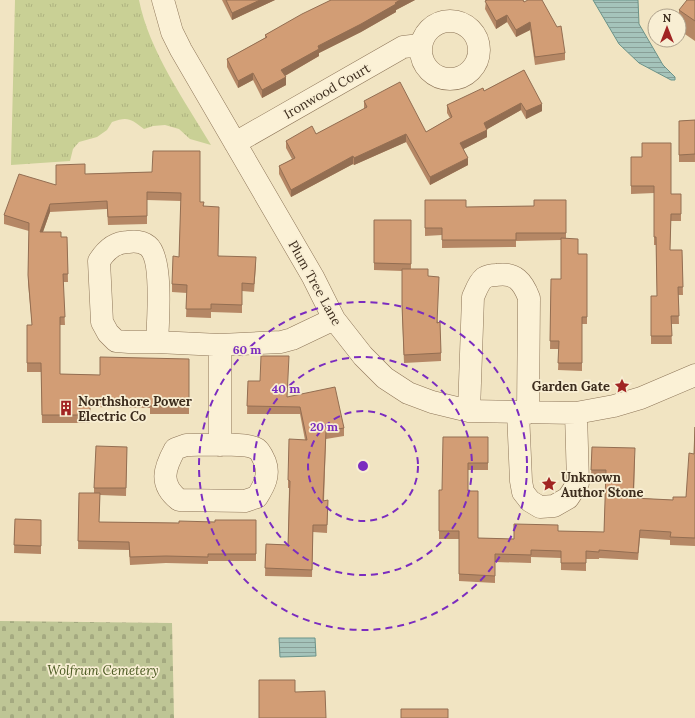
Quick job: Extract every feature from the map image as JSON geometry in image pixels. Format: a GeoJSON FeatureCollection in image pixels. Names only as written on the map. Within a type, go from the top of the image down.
{"type":"FeatureCollection","features":[{"type":"Feature","properties":{"kind":"street","name":"Plum Tree Lane"},"geometry":{"type":"LineString","coordinates":[[163,0],[172,32],[178,44],[313,277],[334,319],[363,356],[385,378],[408,393],[432,402],[469,411],[576,413],[614,406],[641,398],[695,375]]}},
{"type":"Feature","properties":{"kind":"street","name":"Ironwood Court"},"geometry":{"type":"LineString","coordinates":[[235,143],[403,47],[420,45]]}},
{"type":"Feature","properties":{"kind":"street"},"geometry":{"type":"LineString","coordinates":[[157,342],[158,271],[155,258],[149,247],[137,241],[122,242],[114,245],[104,253],[99,261],[102,322],[108,333],[116,341],[220,346],[281,342],[292,339],[334,319]]}},
{"type":"Feature","properties":{"kind":"street"},"geometry":{"type":"LineString","coordinates":[[469,411],[473,297],[477,286],[485,278],[506,274],[516,278],[525,286],[529,298],[521,481],[523,492],[530,501],[540,507],[554,506],[568,498],[578,483],[576,413]]}},
{"type":"Feature","properties":{"kind":"street"},"geometry":{"type":"LineString","coordinates":[[220,346],[220,445]]}},
{"type":"Feature","properties":{"kind":"green space"},"geometry":{"type":"Polygon","coordinates":[[[15,0],[139,0],[144,19],[159,57],[211,145],[190,139],[179,129],[165,125],[153,126],[144,129],[132,121],[122,119],[112,122],[107,130],[97,137],[79,142],[73,149],[70,161],[11,165],[15,0]]]}},
{"type":"Feature","properties":{"kind":"green space","name":"Wolfrum Cemetery"},"geometry":{"type":"Polygon","coordinates":[[[0,621],[172,623],[174,718],[0,718],[0,621]]]}},
{"type":"Feature","properties":{"kind":"water"},"geometry":{"type":"Polygon","coordinates":[[[593,0],[638,0],[639,24],[647,38],[647,48],[653,48],[663,65],[675,77],[675,80],[671,80],[639,63],[619,44],[593,0]]]}},
{"type":"Feature","properties":{"kind":"water"},"geometry":{"type":"Polygon","coordinates":[[[279,638],[315,638],[316,656],[280,657],[279,638]]]}},
{"type":"Feature","properties":{"kind":"building"},"geometry":{"type":"Polygon","coordinates":[[[226,0],[260,0],[232,13],[226,0]]]}},
{"type":"Feature","properties":{"kind":"building"},"geometry":{"type":"Polygon","coordinates":[[[331,0],[400,0],[395,3],[396,4],[361,24],[318,46],[319,49],[281,70],[286,77],[262,90],[253,73],[238,81],[227,59],[267,37],[265,35],[302,14],[331,0]]]}},
{"type":"Feature","properties":{"kind":"building"},"geometry":{"type":"Polygon","coordinates":[[[523,0],[524,2],[528,0],[542,0],[557,27],[561,26],[565,53],[535,57],[530,22],[516,30],[507,15],[496,21],[485,1],[523,0]]]}},
{"type":"Feature","properties":{"kind":"building"},"geometry":{"type":"Polygon","coordinates":[[[687,0],[695,0],[695,21],[687,16],[687,8],[681,8],[687,0]]]}},
{"type":"Feature","properties":{"kind":"building"},"geometry":{"type":"Polygon","coordinates":[[[524,70],[542,104],[526,111],[521,103],[484,123],[487,130],[460,143],[468,158],[430,177],[406,134],[354,158],[353,156],[291,190],[279,166],[295,158],[286,141],[312,126],[316,134],[367,107],[364,101],[400,82],[426,132],[452,117],[447,105],[483,88],[484,91],[524,70]]]}},
{"type":"Feature","properties":{"kind":"building"},"geometry":{"type":"Polygon","coordinates":[[[695,120],[695,154],[679,155],[679,121],[695,120]]]}},
{"type":"Feature","properties":{"kind":"building"},"geometry":{"type":"Polygon","coordinates":[[[642,143],[671,143],[671,194],[681,194],[681,214],[671,214],[670,250],[682,250],[683,287],[678,287],[679,316],[671,316],[672,336],[651,336],[651,296],[657,296],[656,237],[654,237],[654,186],[631,186],[631,157],[642,157],[642,143]]]}},
{"type":"Feature","properties":{"kind":"building"},"geometry":{"type":"Polygon","coordinates":[[[153,151],[200,151],[200,202],[204,202],[203,206],[219,207],[218,256],[256,257],[254,284],[242,283],[242,305],[211,304],[211,309],[186,309],[187,285],[172,284],[173,256],[179,257],[181,193],[147,192],[147,216],[108,217],[107,201],[50,204],[40,232],[61,232],[61,237],[67,237],[68,274],[63,274],[65,317],[60,317],[60,374],[100,375],[100,357],[189,359],[189,406],[150,406],[150,400],[90,399],[90,415],[42,415],[41,363],[27,363],[27,325],[32,325],[28,275],[29,223],[4,215],[19,174],[56,185],[56,165],[85,164],[85,174],[152,172],[153,151]]]}},
{"type":"Feature","properties":{"kind":"building"},"geometry":{"type":"Polygon","coordinates":[[[425,200],[466,200],[466,207],[534,206],[534,200],[566,200],[566,233],[516,233],[516,240],[442,240],[442,228],[425,228],[425,200]]]}},
{"type":"Feature","properties":{"kind":"building"},"geometry":{"type":"Polygon","coordinates":[[[374,220],[411,220],[411,264],[374,263],[374,220]]]}},
{"type":"Feature","properties":{"kind":"building"},"geometry":{"type":"Polygon","coordinates":[[[561,238],[578,239],[578,254],[587,254],[587,317],[582,317],[582,363],[558,363],[559,341],[550,341],[551,279],[561,279],[561,238]]]}},
{"type":"Feature","properties":{"kind":"building"},"geometry":{"type":"Polygon","coordinates":[[[402,269],[428,269],[428,276],[439,277],[437,323],[440,322],[441,353],[404,355],[402,269]]]}},
{"type":"Feature","properties":{"kind":"building"},"geometry":{"type":"Polygon","coordinates":[[[261,356],[289,356],[287,397],[335,387],[344,428],[326,431],[323,501],[328,500],[327,525],[313,525],[312,570],[265,568],[266,544],[288,545],[290,481],[288,480],[289,439],[307,440],[300,407],[247,406],[248,381],[260,381],[261,356]]]}},
{"type":"Feature","properties":{"kind":"building"},"geometry":{"type":"Polygon","coordinates":[[[695,427],[695,538],[670,537],[671,532],[640,530],[638,553],[599,550],[599,552],[586,551],[586,563],[561,563],[561,551],[531,550],[531,555],[495,554],[495,576],[459,574],[459,531],[439,531],[439,490],[442,490],[443,437],[488,437],[488,463],[468,463],[468,491],[478,491],[478,538],[514,539],[514,524],[558,525],[558,531],[604,532],[606,470],[591,470],[592,447],[635,448],[633,498],[673,500],[673,497],[686,497],[689,453],[694,454],[695,427]]]}},
{"type":"Feature","properties":{"kind":"building"},"geometry":{"type":"Polygon","coordinates":[[[96,446],[127,447],[126,488],[94,488],[96,446]]]}},
{"type":"Feature","properties":{"kind":"building"},"geometry":{"type":"Polygon","coordinates":[[[79,493],[100,493],[99,522],[179,523],[179,521],[215,522],[215,520],[256,520],[256,554],[208,554],[208,557],[130,557],[129,542],[78,541],[79,493]]]}},
{"type":"Feature","properties":{"kind":"building"},"geometry":{"type":"Polygon","coordinates":[[[15,519],[41,520],[41,546],[14,545],[15,519]]]}},
{"type":"Feature","properties":{"kind":"building"},"geometry":{"type":"Polygon","coordinates":[[[259,680],[295,680],[295,692],[325,691],[326,718],[259,718],[259,680]]]}},
{"type":"Feature","properties":{"kind":"building"},"geometry":{"type":"Polygon","coordinates":[[[401,709],[448,709],[448,718],[401,718],[401,709]]]}},
{"type":"Feature","properties":{"kind":"place","name":"Garden Gate"},"geometry":{"type":"Point","coordinates":[622,386]}},
{"type":"Feature","properties":{"kind":"place","name":"Northshore Power Electric Co"},"geometry":{"type":"Point","coordinates":[66,408]}},
{"type":"Feature","properties":{"kind":"place","name":"Unknown Author Stone"},"geometry":{"type":"Point","coordinates":[549,484]}}]}
